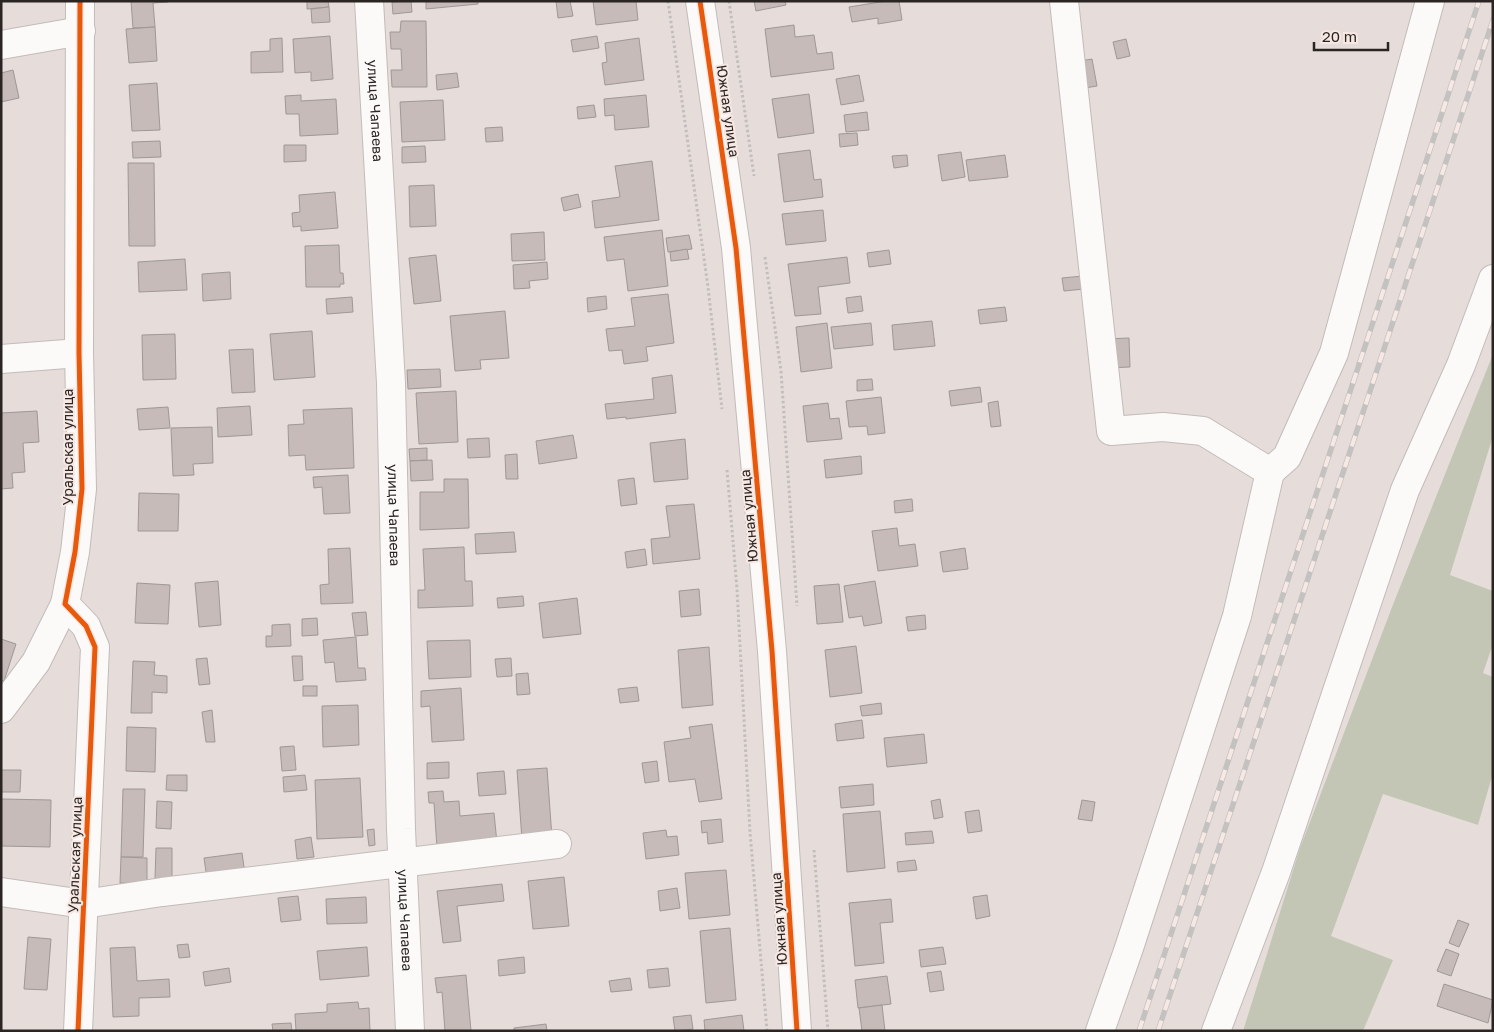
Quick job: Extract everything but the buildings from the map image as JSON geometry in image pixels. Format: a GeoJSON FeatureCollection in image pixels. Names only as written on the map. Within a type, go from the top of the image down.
{"type":"FeatureCollection","features":[{"type":"Feature","properties":{"kind":"street","name":"Уральская улица"},"geometry":{"type":"LineString","coordinates":[[78,1031],[95,647],[86,626],[65,604],[75,552],[82,489],[79,353],[80,1]]}},
{"type":"Feature","properties":{"kind":"street","name":"улица Чапаева"},"geometry":{"type":"LineString","coordinates":[[369,1],[390,383],[403,862],[410,1031]]}},
{"type":"Feature","properties":{"kind":"street","name":"Южная улица"},"geometry":{"type":"LineString","coordinates":[[700,1],[736,248],[772,651],[797,1031]]}},
{"type":"Feature","properties":{"kind":"street"},"geometry":{"type":"LineString","coordinates":[[1064,1],[1111,432],[1163,427],[1203,431],[1270,472]]}},
{"type":"Feature","properties":{"kind":"street"},"geometry":{"type":"LineString","coordinates":[[1100,1031],[1129,948],[1237,616],[1270,472],[1287,457],[1334,353],[1430,1]]}},
{"type":"Feature","properties":{"kind":"street"},"geometry":{"type":"LineString","coordinates":[[1,44],[80,31]]}},
{"type":"Feature","properties":{"kind":"street"},"geometry":{"type":"LineString","coordinates":[[1216,1031],[1276,872],[1405,490],[1461,365],[1493,279]]}},
{"type":"Feature","properties":{"kind":"street"},"geometry":{"type":"LineString","coordinates":[[1,359],[79,353]]}},
{"type":"Feature","properties":{"kind":"street"},"geometry":{"type":"LineString","coordinates":[[1,709],[36,662],[65,604]]}},
{"type":"Feature","properties":{"kind":"street"},"geometry":{"type":"LineString","coordinates":[[1,892],[84,904],[162,892],[557,844]]}},
{"type":"Feature","properties":{"kind":"path"},"geometry":{"type":"LineString","coordinates":[[668,1],[708,287],[722,413]]}},
{"type":"Feature","properties":{"kind":"path"},"geometry":{"type":"LineString","coordinates":[[726,462],[737,599],[750,832],[767,1031]]}},
{"type":"Feature","properties":{"kind":"green space"},"geometry":{"type":"Polygon","coordinates":[[[1493,354],[1493,436],[1450,575],[1493,591],[1493,644],[1483,673],[1493,677],[1493,773],[1478,825],[1383,794],[1331,936],[1393,960],[1363,1031],[1243,1031],[1300,848],[1394,602],[1493,354]]]}},
{"type":"Feature","properties":{"kind":"railway"},"geometry":{"type":"LineString","coordinates":[[1139,1031],[1479,1]]}},
{"type":"Feature","properties":{"kind":"railway"},"geometry":{"type":"LineString","coordinates":[[1158,1031],[1493,20]]}},
{"type":"Feature","properties":{"kind":"cycle path"},"geometry":{"type":"LineString","coordinates":[[78,1031],[95,647],[86,626],[65,604],[75,552],[82,489],[79,353],[80,1]]}},
{"type":"Feature","properties":{"kind":"cycle path"},"geometry":{"type":"LineString","coordinates":[[700,1],[736,248],[772,651],[797,1031]]}}]}
